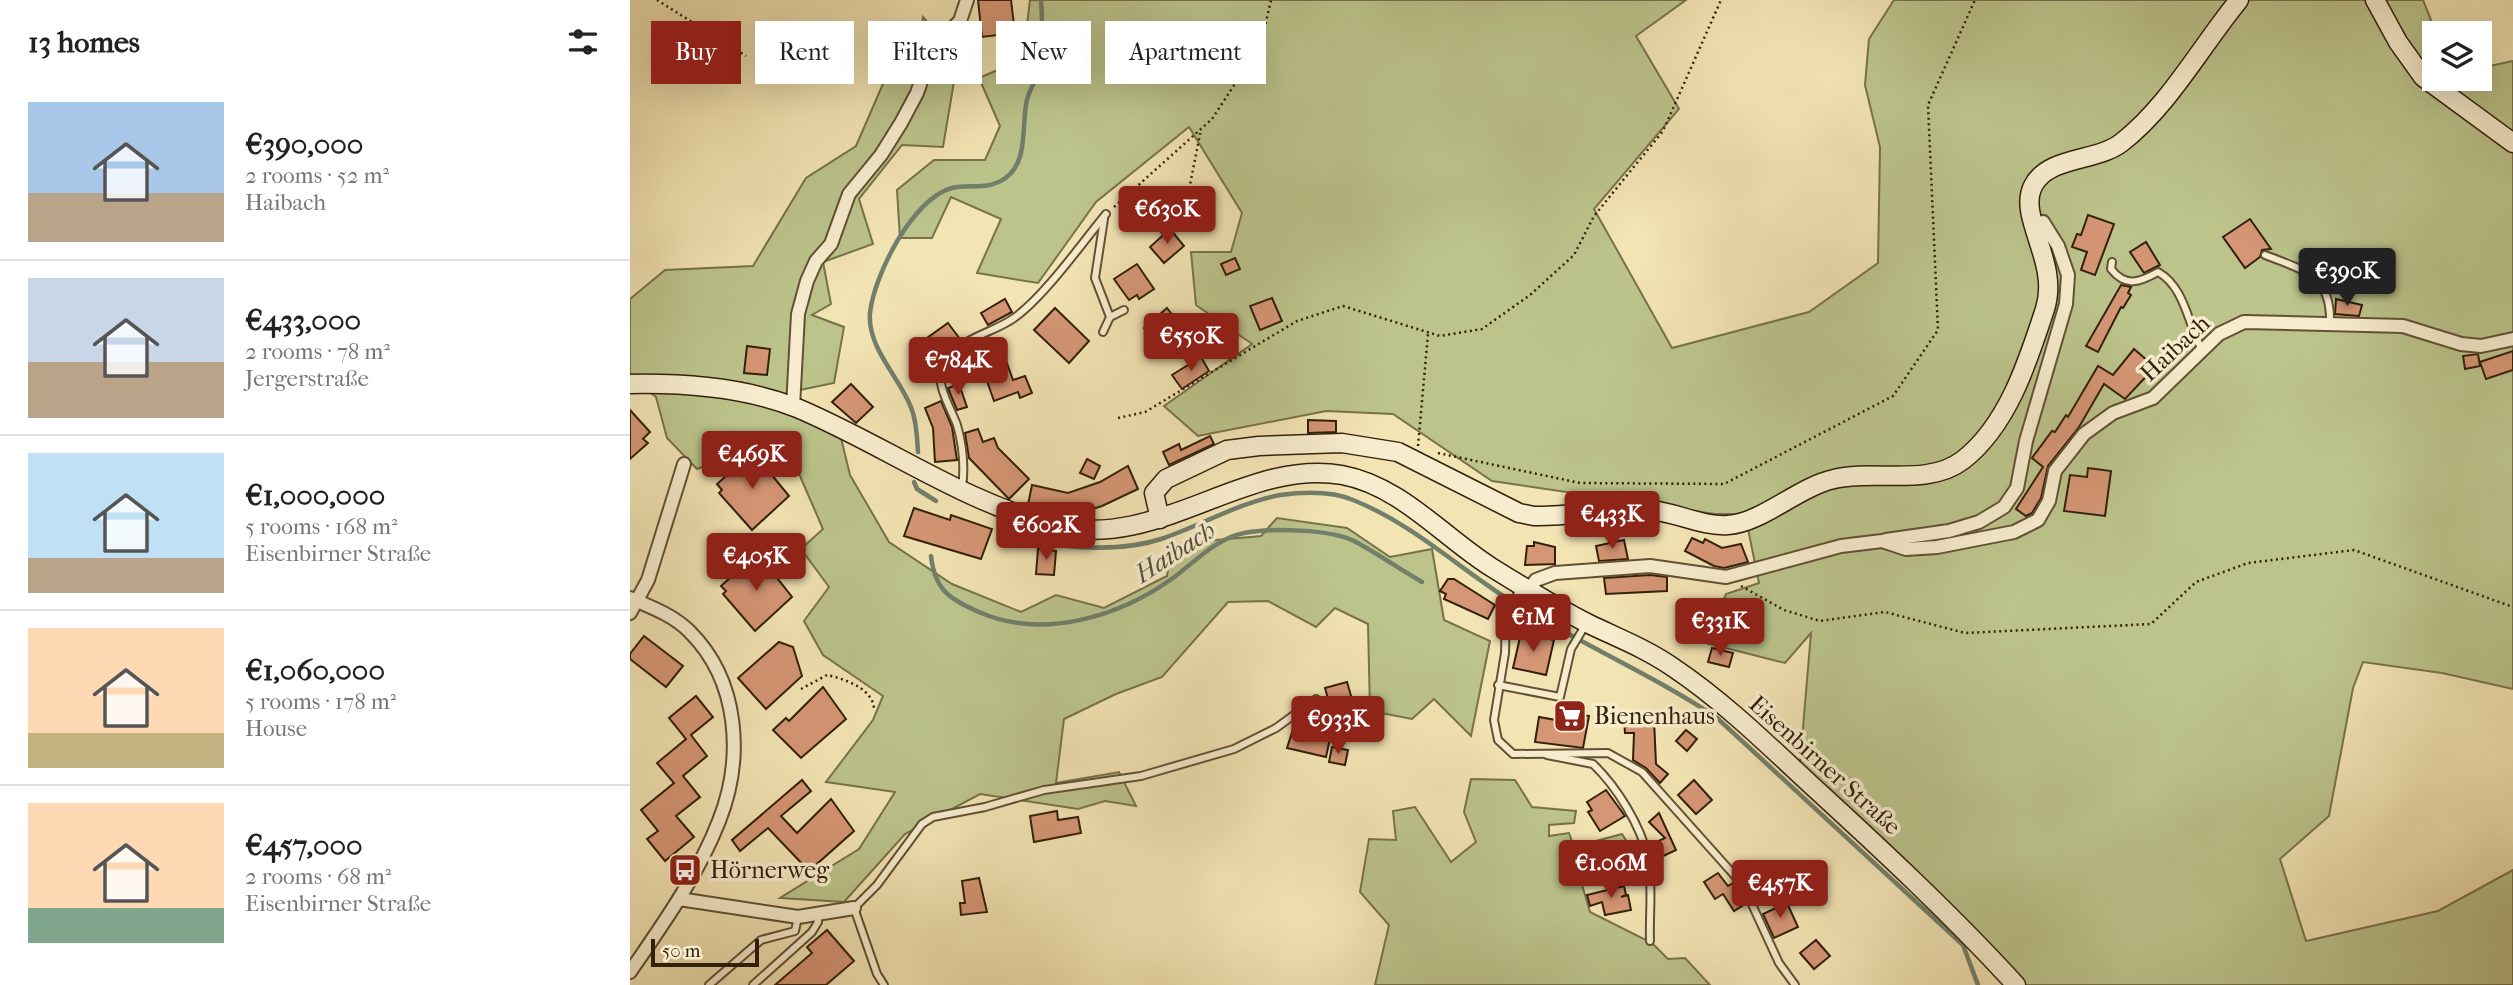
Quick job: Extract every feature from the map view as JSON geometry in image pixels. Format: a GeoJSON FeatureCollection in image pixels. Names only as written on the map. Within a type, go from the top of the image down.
{"type":"FeatureCollection","features":[{"type":"Feature","properties":{"kind":"main road"},"geometry":{"type":"LineString","coordinates":[[1160,519],[1154,493],[1166,479],[1227,450],[1259,446],[1342,443],[1398,452],[1519,513],[1534,516],[1648,510],[1727,525],[1750,518],[1800,492],[1835,478],[1922,474],[1945,470],[1975,450],[2000,417],[2046,305],[2049,272],[2034,225],[2030,198],[2038,178],[2056,166],[2099,155],[2122,142],[2157,106],[2239,0]]}},
{"type":"Feature","properties":{"kind":"main road"},"geometry":{"type":"LineString","coordinates":[[2375,0],[2398,42],[2423,77],[2513,143]]}},
{"type":"Feature","properties":{"kind":"main road","name":"Eisenbirner Straße"},"geometry":{"type":"LineString","coordinates":[[630,384],[718,390],[793,407],[962,490],[1010,511],[1059,526],[1108,528],[1160,519],[1272,479],[1298,474],[1342,475],[1379,488],[1401,500],[1474,556],[1583,629],[1645,649],[1719,702],[1895,861],[2016,985]]}},
{"type":"Feature","properties":{"kind":"street"},"geometry":{"type":"LineString","coordinates":[[793,407],[798,314],[807,281],[816,261],[835,236],[849,194],[881,155],[901,123],[917,93],[932,49],[960,21],[967,0]]}},
{"type":"Feature","properties":{"kind":"street"},"geometry":{"type":"LineString","coordinates":[[1882,541],[1949,531],[1979,522],[2004,507],[2017,488],[2026,441],[2066,304],[2068,275],[2058,246],[2043,222],[2034,225]]}},
{"type":"Feature","properties":{"kind":"street","name":"Haibach"},"geometry":{"type":"LineString","coordinates":[[1726,577],[1818,550],[1882,541],[1906,549],[1937,547],[1999,536],[2026,527],[2038,520],[2049,502],[2055,471],[2084,434],[2113,413],[2154,398],[2230,326],[2244,322],[2403,326],[2461,344],[2481,346],[2513,339]]}},
{"type":"Feature","properties":{"kind":"street"},"geometry":{"type":"LineString","coordinates":[[630,613],[633,599],[648,580],[684,464]]}},
{"type":"Feature","properties":{"kind":"street"},"geometry":{"type":"LineString","coordinates":[[1523,589],[1535,580],[1555,573],[1650,566],[1726,577]]}},
{"type":"Feature","properties":{"kind":"street"},"geometry":{"type":"LineString","coordinates":[[630,972],[679,899],[719,822],[732,768],[732,716],[716,668],[690,632],[666,614],[633,599]]}},
{"type":"Feature","properties":{"kind":"street"},"geometry":{"type":"LineString","coordinates":[[679,899],[798,917],[854,908]]}},
{"type":"Feature","properties":{"kind":"lane"},"geometry":{"type":"LineString","coordinates":[[1106,214],[1095,278],[1111,317]]}},
{"type":"Feature","properties":{"kind":"lane"},"geometry":{"type":"LineString","coordinates":[[962,490],[965,467],[958,428],[940,377],[944,363],[970,338],[1016,317],[1068,261],[1106,214]]}},
{"type":"Feature","properties":{"kind":"lane"},"geometry":{"type":"LineString","coordinates":[[2265,255],[2288,263],[2323,285],[2331,304],[2330,325]]}},
{"type":"Feature","properties":{"kind":"lane"},"geometry":{"type":"LineString","coordinates":[[2112,262],[2111,269],[2115,274],[2132,283],[2139,283],[2158,272],[2167,277],[2178,293],[2202,350]]}},
{"type":"Feature","properties":{"kind":"lane"},"geometry":{"type":"LineString","coordinates":[[1103,332],[1111,317],[1124,310]]}},
{"type":"Feature","properties":{"kind":"lane"},"geometry":{"type":"LineString","coordinates":[[1523,589],[1509,608],[1494,720],[1498,740],[1513,754],[1563,751],[1608,753],[1642,772],[1743,886],[1779,963],[1795,985]]}},
{"type":"Feature","properties":{"kind":"lane"},"geometry":{"type":"LineString","coordinates":[[1498,685],[1560,697],[1571,649],[1583,629]]}},
{"type":"Feature","properties":{"kind":"lane"},"geometry":{"type":"LineString","coordinates":[[884,985],[877,974],[854,908],[877,885],[913,832],[933,817],[985,807],[1044,790],[1141,776],[1234,749],[1276,728],[1316,699]]}},
{"type":"Feature","properties":{"kind":"lane"},"geometry":{"type":"LineString","coordinates":[[1541,754],[1593,764],[1635,824],[1647,856],[1650,874],[1650,941]]}},
{"type":"Feature","properties":{"kind":"lane"},"geometry":{"type":"LineString","coordinates":[[753,985],[811,932],[818,922],[818,915]]}},
{"type":"Feature","properties":{"kind":"lane"},"geometry":{"type":"LineString","coordinates":[[709,985],[761,940],[795,931],[798,917]]}},
{"type":"Feature","properties":{"kind":"path"},"geometry":{"type":"LineString","coordinates":[[657,0],[746,56]]}},
{"type":"Feature","properties":{"kind":"path"},"geometry":{"type":"LineString","coordinates":[[1106,214],[1212,119],[1261,44],[1271,0]]}},
{"type":"Feature","properties":{"kind":"path"},"geometry":{"type":"LineString","coordinates":[[1118,418],[1145,412],[1297,321],[1343,306],[1440,336],[1482,329],[1530,295],[1574,255],[1594,216],[1663,131],[1721,0]]}},
{"type":"Feature","properties":{"kind":"path"},"geometry":{"type":"LineString","coordinates":[[1431,452],[1580,483],[1724,484],[1893,396],[1938,330],[1928,105],[1975,0]]}},
{"type":"Feature","properties":{"kind":"path"},"geometry":{"type":"LineString","coordinates":[[1186,205],[1201,129]]}},
{"type":"Feature","properties":{"kind":"path"},"geometry":{"type":"LineString","coordinates":[[1418,449],[1428,332]]}},
{"type":"Feature","properties":{"kind":"path"},"geometry":{"type":"LineString","coordinates":[[1726,577],[1784,610],[1820,621],[1885,612],[1965,633],[2151,624],[2196,582],[2235,567],[2248,563],[2354,550],[2513,607]]}},
{"type":"Feature","properties":{"kind":"path"},"geometry":{"type":"LineString","coordinates":[[801,689],[827,675],[842,679],[866,692],[874,709]]}},
{"type":"Feature","properties":{"kind":"green space"},"geometry":{"type":"Polygon","coordinates":[[[1030,0],[1686,0],[1636,36],[1679,109],[1594,209],[1672,348],[1809,312],[1878,263],[1880,147],[1865,85],[1869,39],[1894,0],[2423,0],[2431,21],[2422,21],[2422,91],[2492,91],[2492,65],[2513,61],[2513,689],[2442,673],[2363,662],[2353,688],[2329,816],[2280,859],[2306,941],[2438,911],[2513,870],[2513,985],[2021,985],[1800,763],[1811,633],[1785,663],[1702,642],[1680,624],[1680,605],[1717,615],[1726,594],[1759,583],[1745,514],[1715,514],[1492,481],[1393,414],[1326,411],[1198,436],[1164,406],[1252,344],[1196,305],[1191,252],[1231,252],[1242,213],[1189,127],[1096,202],[1038,283],[977,273],[1001,219],[951,197],[932,238],[900,238],[897,190],[934,160],[985,160],[1000,126],[982,84],[982,77],[996,71],[996,84],[1091,84],[1091,21],[1028,21],[1030,0]]]}},
{"type":"Feature","properties":{"kind":"green space"},"geometry":{"type":"Polygon","coordinates":[[[883,84],[954,84],[943,147],[902,145],[859,199],[873,244],[823,262],[831,304],[812,315],[844,327],[834,383],[800,390],[784,410],[841,438],[850,475],[889,542],[952,584],[1021,612],[1056,595],[1104,608],[1167,576],[1172,544],[1261,536],[1277,518],[1347,528],[1390,557],[1432,549],[1444,620],[1490,641],[1471,736],[1434,699],[1412,719],[1370,711],[1368,624],[1335,608],[1316,627],[1268,601],[1228,602],[1162,677],[1116,694],[1064,719],[1056,783],[1119,772],[1136,806],[1105,801],[1078,809],[980,794],[905,834],[844,902],[780,898],[859,849],[895,792],[826,782],[873,720],[883,696],[823,655],[804,621],[829,587],[801,549],[823,529],[796,467],[763,444],[697,469],[667,438],[656,397],[630,376],[630,299],[665,270],[753,266],[806,178],[856,146],[883,84]]]}},
{"type":"Feature","properties":{"kind":"green space"},"geometry":{"type":"Polygon","coordinates":[[[1471,779],[1515,780],[1532,807],[1576,811],[1574,823],[1549,825],[1549,836],[1569,833],[1574,847],[1622,834],[1636,857],[1580,878],[1590,912],[1652,943],[1668,959],[1685,958],[1710,985],[1375,985],[1389,925],[1360,892],[1369,839],[1396,840],[1393,811],[1415,807],[1451,862],[1476,842],[1464,812],[1471,779]]]}},
{"type":"Feature","properties":{"kind":"building"},"geometry":{"type":"Polygon","coordinates":[[[978,0],[1011,0],[1014,21],[996,21],[996,35],[982,37],[978,0]]]}},
{"type":"Feature","properties":{"kind":"building"},"geometry":{"type":"Polygon","coordinates":[[[2088,215],[2114,224],[2095,275],[2081,270],[2087,252],[2072,247],[2077,234],[2081,235],[2088,215]]]}},
{"type":"Feature","properties":{"kind":"building"},"geometry":{"type":"Polygon","coordinates":[[[2250,219],[2271,249],[2262,250],[2260,257],[2245,268],[2223,237],[2250,219]]]}},
{"type":"Feature","properties":{"kind":"building"},"geometry":{"type":"Polygon","coordinates":[[[1170,229],[1184,246],[1164,263],[1150,247],[1170,229]]]}},
{"type":"Feature","properties":{"kind":"building"},"geometry":{"type":"Polygon","coordinates":[[[2146,242],[2160,265],[2144,273],[2130,252],[2146,242]]]}},
{"type":"Feature","properties":{"kind":"building"},"geometry":{"type":"Polygon","coordinates":[[[1235,258],[1240,269],[1226,275],[1221,264],[1235,258]]]}},
{"type":"Feature","properties":{"kind":"building"},"geometry":{"type":"Polygon","coordinates":[[[1137,264],[1154,289],[1139,299],[1137,295],[1129,300],[1114,279],[1137,264]]]}},
{"type":"Feature","properties":{"kind":"building"},"geometry":{"type":"Polygon","coordinates":[[[2121,285],[2131,287],[2128,293],[2131,295],[2123,308],[2121,307],[2098,352],[2086,346],[2121,285]]]}},
{"type":"Feature","properties":{"kind":"building"},"geometry":{"type":"Polygon","coordinates":[[[1272,298],[1282,321],[1260,330],[1250,306],[1272,298]]]}},
{"type":"Feature","properties":{"kind":"building"},"geometry":{"type":"Polygon","coordinates":[[[1005,299],[1012,312],[988,325],[981,313],[1005,299]]]}},
{"type":"Feature","properties":{"kind":"building"},"geometry":{"type":"Polygon","coordinates":[[[2336,299],[2362,305],[2359,316],[2335,314],[2336,299]]]}},
{"type":"Feature","properties":{"kind":"building"},"geometry":{"type":"Polygon","coordinates":[[[1055,308],[1089,341],[1069,363],[1034,330],[1055,308]]]}},
{"type":"Feature","properties":{"kind":"building"},"geometry":{"type":"Polygon","coordinates":[[[1167,308],[1185,331],[1162,350],[1144,328],[1167,308]]]}},
{"type":"Feature","properties":{"kind":"building"},"geometry":{"type":"Polygon","coordinates":[[[948,323],[960,339],[934,361],[920,343],[948,323]]]}},
{"type":"Feature","properties":{"kind":"building"},"geometry":{"type":"Polygon","coordinates":[[[747,346],[770,349],[767,375],[744,373],[747,346]]]}},
{"type":"Feature","properties":{"kind":"building"},"geometry":{"type":"Polygon","coordinates":[[[2134,349],[2155,367],[2125,399],[2104,384],[2079,427],[2048,466],[2041,498],[2032,513],[2026,516],[2016,509],[2043,467],[2032,458],[2066,415],[2068,417],[2098,366],[2113,375],[2134,349]]]}},
{"type":"Feature","properties":{"kind":"building"},"geometry":{"type":"Polygon","coordinates":[[[2513,351],[2513,370],[2486,379],[2480,362],[2513,351]]]}},
{"type":"Feature","properties":{"kind":"building"},"geometry":{"type":"Polygon","coordinates":[[[2478,354],[2480,366],[2465,369],[2463,356],[2478,354]]]}},
{"type":"Feature","properties":{"kind":"building"},"geometry":{"type":"Polygon","coordinates":[[[1201,357],[1209,371],[1182,389],[1172,375],[1201,357]]]}},
{"type":"Feature","properties":{"kind":"building"},"geometry":{"type":"Polygon","coordinates":[[[1005,358],[1013,380],[1025,376],[1032,393],[1020,398],[1018,392],[994,401],[987,381],[999,377],[993,362],[1005,358]]]}},
{"type":"Feature","properties":{"kind":"building"},"geometry":{"type":"Polygon","coordinates":[[[851,384],[873,407],[856,423],[832,402],[851,384]]]}},
{"type":"Feature","properties":{"kind":"building"},"geometry":{"type":"Polygon","coordinates":[[[959,384],[967,407],[957,410],[948,388],[959,384]]]}},
{"type":"Feature","properties":{"kind":"building"},"geometry":{"type":"Polygon","coordinates":[[[941,401],[952,427],[957,460],[935,462],[933,428],[925,408],[941,401]]]}},
{"type":"Feature","properties":{"kind":"building"},"geometry":{"type":"Polygon","coordinates":[[[630,410],[650,432],[643,439],[648,443],[630,459],[630,410]]]}},
{"type":"Feature","properties":{"kind":"building"},"geometry":{"type":"Polygon","coordinates":[[[1308,420],[1336,421],[1336,432],[1308,433],[1308,420]]]}},
{"type":"Feature","properties":{"kind":"building"},"geometry":{"type":"Polygon","coordinates":[[[978,429],[983,442],[994,438],[998,448],[1029,479],[1009,499],[969,458],[965,433],[978,429]]]}},
{"type":"Feature","properties":{"kind":"building"},"geometry":{"type":"Polygon","coordinates":[[[1210,436],[1214,444],[1169,465],[1163,452],[1179,444],[1181,450],[1210,436]]]}},
{"type":"Feature","properties":{"kind":"building"},"geometry":{"type":"Polygon","coordinates":[[[753,452],[789,496],[752,530],[719,493],[722,490],[717,484],[753,452]]]}},
{"type":"Feature","properties":{"kind":"building"},"geometry":{"type":"Polygon","coordinates":[[[1087,459],[1100,466],[1094,479],[1080,473],[1087,459]]]}},
{"type":"Feature","properties":{"kind":"building"},"geometry":{"type":"Polygon","coordinates":[[[1128,466],[1138,489],[1102,506],[1074,515],[1028,505],[1032,485],[1068,493],[1100,482],[1128,466]]]}},
{"type":"Feature","properties":{"kind":"building"},"geometry":{"type":"Polygon","coordinates":[[[2088,468],[2111,471],[2105,516],[2064,511],[2070,475],[2087,477],[2088,468]]]}},
{"type":"Feature","properties":{"kind":"building"},"geometry":{"type":"Polygon","coordinates":[[[914,508],[950,520],[951,515],[992,529],[981,559],[904,536],[914,508]]]}},
{"type":"Feature","properties":{"kind":"building"},"geometry":{"type":"Polygon","coordinates":[[[1692,538],[1703,543],[1705,539],[1722,548],[1741,544],[1748,562],[1724,568],[1714,566],[1685,551],[1692,538]]]}},
{"type":"Feature","properties":{"kind":"building"},"geometry":{"type":"Polygon","coordinates":[[[1624,540],[1628,559],[1599,561],[1596,546],[1624,540]]]}},
{"type":"Feature","properties":{"kind":"building"},"geometry":{"type":"Polygon","coordinates":[[[1534,542],[1555,547],[1555,564],[1525,565],[1527,546],[1534,546],[1534,542]]]}},
{"type":"Feature","properties":{"kind":"building"},"geometry":{"type":"Polygon","coordinates":[[[1038,549],[1056,551],[1054,575],[1036,574],[1038,549]]]}},
{"type":"Feature","properties":{"kind":"building"},"geometry":{"type":"Polygon","coordinates":[[[752,558],[757,563],[762,559],[792,597],[755,631],[723,594],[726,591],[721,586],[752,558]]]}},
{"type":"Feature","properties":{"kind":"building"},"geometry":{"type":"Polygon","coordinates":[[[1650,575],[1667,577],[1667,591],[1606,594],[1604,578],[1650,575]]]}},
{"type":"Feature","properties":{"kind":"building"},"geometry":{"type":"Polygon","coordinates":[[[1448,579],[1454,579],[1495,605],[1488,619],[1444,599],[1446,594],[1440,591],[1448,579]]]}},
{"type":"Feature","properties":{"kind":"building"},"geometry":{"type":"Polygon","coordinates":[[[1521,633],[1554,640],[1546,675],[1513,668],[1521,633]]]}},
{"type":"Feature","properties":{"kind":"building"},"geometry":{"type":"Polygon","coordinates":[[[644,636],[683,666],[666,687],[630,659],[630,654],[644,636]]]}},
{"type":"Feature","properties":{"kind":"building"},"geometry":{"type":"Polygon","coordinates":[[[779,642],[793,647],[802,676],[766,709],[738,678],[779,642]]]}},
{"type":"Feature","properties":{"kind":"building"},"geometry":{"type":"Polygon","coordinates":[[[1712,648],[1733,653],[1729,667],[1708,662],[1712,648]]]}},
{"type":"Feature","properties":{"kind":"building"},"geometry":{"type":"Polygon","coordinates":[[[1347,682],[1356,713],[1334,720],[1325,688],[1347,682]]]}},
{"type":"Feature","properties":{"kind":"building"},"geometry":{"type":"Polygon","coordinates":[[[823,687],[846,719],[801,758],[773,730],[786,718],[789,721],[823,687]]]}},
{"type":"Feature","properties":{"kind":"building"},"geometry":{"type":"Polygon","coordinates":[[[696,696],[713,717],[691,735],[707,756],[683,776],[700,797],[676,816],[694,837],[665,861],[647,839],[658,831],[641,810],[674,783],[657,763],[686,739],[669,718],[696,696]]]}},
{"type":"Feature","properties":{"kind":"building"},"geometry":{"type":"Polygon","coordinates":[[[1557,710],[1589,716],[1583,748],[1535,742],[1539,717],[1556,720],[1557,710]]]}},
{"type":"Feature","properties":{"kind":"building"},"geometry":{"type":"Polygon","coordinates":[[[1654,719],[1656,764],[1668,774],[1660,783],[1646,768],[1633,760],[1634,733],[1625,733],[1624,720],[1654,719]]]}},
{"type":"Feature","properties":{"kind":"building"},"geometry":{"type":"Polygon","coordinates":[[[1296,720],[1332,729],[1326,757],[1287,748],[1296,720]]]}},
{"type":"Feature","properties":{"kind":"building"},"geometry":{"type":"Polygon","coordinates":[[[1686,730],[1697,739],[1687,751],[1676,741],[1686,730]]]}},
{"type":"Feature","properties":{"kind":"building"},"geometry":{"type":"Polygon","coordinates":[[[1332,747],[1348,750],[1345,765],[1329,762],[1332,747]]]}},
{"type":"Feature","properties":{"kind":"building"},"geometry":{"type":"Polygon","coordinates":[[[802,780],[811,791],[781,816],[797,833],[831,799],[854,831],[809,871],[768,828],[740,851],[732,840],[802,780]]]}},
{"type":"Feature","properties":{"kind":"building"},"geometry":{"type":"Polygon","coordinates":[[[1694,780],[1712,800],[1696,814],[1678,795],[1694,780]]]}},
{"type":"Feature","properties":{"kind":"building"},"geometry":{"type":"Polygon","coordinates":[[[1606,790],[1625,816],[1600,831],[1588,812],[1592,810],[1587,802],[1606,790]]]}},
{"type":"Feature","properties":{"kind":"building"},"geometry":{"type":"Polygon","coordinates":[[[1057,811],[1058,820],[1078,817],[1081,833],[1034,842],[1030,816],[1057,811]]]}},
{"type":"Feature","properties":{"kind":"building"},"geometry":{"type":"Polygon","coordinates":[[[1659,813],[1676,850],[1657,859],[1650,845],[1665,838],[1649,822],[1659,813]]]}},
{"type":"Feature","properties":{"kind":"building"},"geometry":{"type":"Polygon","coordinates":[[[1718,873],[1728,886],[1733,883],[1738,888],[1745,904],[1734,911],[1723,894],[1715,899],[1704,882],[1718,873]]]}},
{"type":"Feature","properties":{"kind":"building"},"geometry":{"type":"Polygon","coordinates":[[[979,878],[987,912],[961,915],[960,903],[965,903],[962,881],[979,878]]]}},
{"type":"Feature","properties":{"kind":"building"},"geometry":{"type":"Polygon","coordinates":[[[1624,886],[1626,895],[1621,897],[1628,895],[1631,910],[1605,915],[1602,902],[1590,906],[1587,895],[1624,886]]]}},
{"type":"Feature","properties":{"kind":"building"},"geometry":{"type":"Polygon","coordinates":[[[1787,903],[1798,927],[1774,938],[1763,914],[1787,903]]]}},
{"type":"Feature","properties":{"kind":"building"},"geometry":{"type":"Polygon","coordinates":[[[827,930],[854,961],[826,985],[775,985],[812,953],[807,947],[827,930]]]}},
{"type":"Feature","properties":{"kind":"building"},"geometry":{"type":"Polygon","coordinates":[[[1816,940],[1830,956],[1814,969],[1800,953],[1816,940]]]}},
{"type":"Feature","properties":{"kind":"waterway","name":"Haibach"},"geometry":{"type":"LineString","coordinates":[[918,452],[912,410],[879,351],[870,326],[873,297],[887,259],[923,206],[952,188],[985,186],[998,182],[1012,172],[1017,164],[1028,95],[1035,80],[1039,60],[1041,0]]}},
{"type":"Feature","properties":{"kind":"waterway","name":"Haibach"},"geometry":{"type":"LineString","coordinates":[[914,482],[917,489],[936,501]]}},
{"type":"Feature","properties":{"kind":"waterway"},"geometry":{"type":"LineString","coordinates":[[1056,545],[1109,548],[1148,543],[1249,503],[1289,494],[1336,495],[1376,510],[1419,536],[1522,608],[1669,688],[1716,717],[1963,945],[1978,985]]}},
{"type":"Feature","properties":{"kind":"waterway","name":"Haibach"},"geometry":{"type":"LineString","coordinates":[[931,556],[940,585],[959,603],[1003,620],[1028,624],[1079,620],[1129,604],[1173,578],[1224,540],[1255,531],[1300,531],[1344,537],[1422,582]]}},
{"type":"Feature","properties":{"kind":"place","name":"Bienenhaus"},"geometry":{"type":"Point","coordinates":[1570,716]}},
{"type":"Feature","properties":{"kind":"place","name":"Hörnerweg"},"geometry":{"type":"Point","coordinates":[685,870]}}]}
